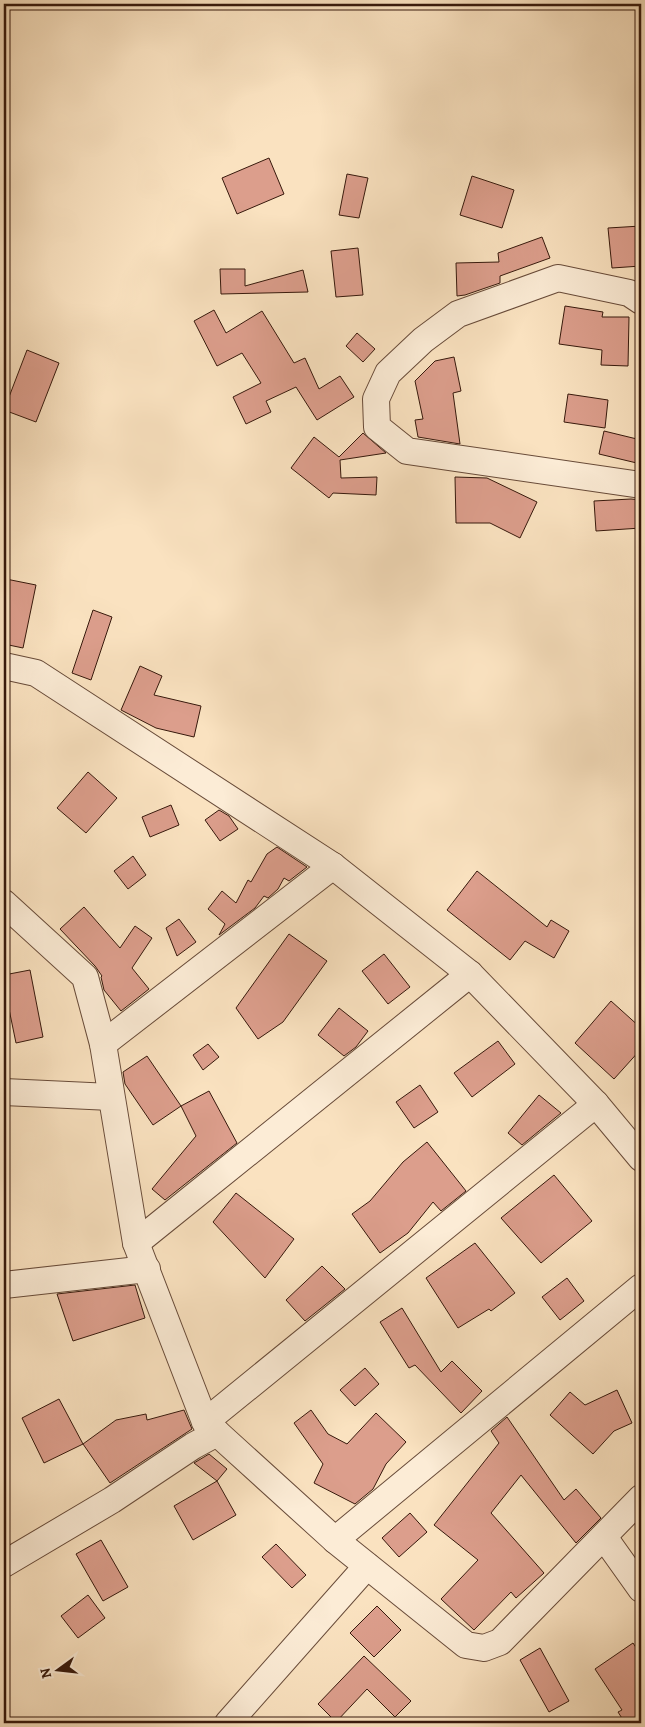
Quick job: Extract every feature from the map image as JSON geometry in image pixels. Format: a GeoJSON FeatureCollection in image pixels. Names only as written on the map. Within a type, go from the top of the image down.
{"type":"FeatureCollection","features":[{"type":"Feature","properties":{"kind":"street"},"geometry":{"type":"LineString","coordinates":[[641,301],[629,293],[558,278],[493,300],[458,314],[423,340],[388,373],[376,399],[377,427],[407,451],[641,486]]}},
{"type":"Feature","properties":{"kind":"street"},"geometry":{"type":"LineString","coordinates":[[4,666],[36,673],[333,866],[470,974],[596,1104],[641,1158]]}},
{"type":"Feature","properties":{"kind":"street"},"geometry":{"type":"LineString","coordinates":[[103,1044],[333,866]]}},
{"type":"Feature","properties":{"kind":"street"},"geometry":{"type":"LineString","coordinates":[[4,903],[85,976],[103,1044],[136,1242],[211,1428],[335,1540],[367,1566],[466,1645],[484,1648],[500,1642],[641,1498]]}},
{"type":"Feature","properties":{"kind":"street"},"geometry":{"type":"LineString","coordinates":[[136,1242],[470,974]]}},
{"type":"Feature","properties":{"kind":"street"},"geometry":{"type":"LineString","coordinates":[[4,1092],[111,1097]]}},
{"type":"Feature","properties":{"kind":"street"},"geometry":{"type":"LineString","coordinates":[[4,1564],[112,1500],[193,1446],[211,1428],[596,1104]]}},
{"type":"Feature","properties":{"kind":"street"},"geometry":{"type":"LineString","coordinates":[[4,1285],[147,1269]]}},
{"type":"Feature","properties":{"kind":"street"},"geometry":{"type":"LineString","coordinates":[[335,1540],[641,1287]]}},
{"type":"Feature","properties":{"kind":"street"},"geometry":{"type":"LineString","coordinates":[[604,1537],[641,1589]]}},
{"type":"Feature","properties":{"kind":"street"},"geometry":{"type":"LineString","coordinates":[[228,1723],[367,1566]]}},
{"type":"Feature","properties":{"kind":"building"},"geometry":{"type":"Polygon","coordinates":[[[269,158],[284,194],[237,214],[222,178],[269,158]]]}},
{"type":"Feature","properties":{"kind":"building"},"geometry":{"type":"Polygon","coordinates":[[[347,174],[368,178],[359,218],[339,215],[347,174]]]}},
{"type":"Feature","properties":{"kind":"building"},"geometry":{"type":"Polygon","coordinates":[[[472,176],[514,190],[502,228],[460,215],[472,176]]]}},
{"type":"Feature","properties":{"kind":"building"},"geometry":{"type":"Polygon","coordinates":[[[641,226],[641,266],[612,268],[608,228],[641,226]]]}},
{"type":"Feature","properties":{"kind":"building"},"geometry":{"type":"Polygon","coordinates":[[[542,237],[550,258],[500,276],[500,283],[457,296],[456,263],[499,262],[498,253],[542,237]]]}},
{"type":"Feature","properties":{"kind":"building"},"geometry":{"type":"Polygon","coordinates":[[[358,248],[363,295],[336,297],[331,251],[358,248]]]}},
{"type":"Feature","properties":{"kind":"building"},"geometry":{"type":"Polygon","coordinates":[[[220,269],[245,269],[245,286],[303,270],[308,292],[221,294],[220,269]]]}},
{"type":"Feature","properties":{"kind":"building"},"geometry":{"type":"Polygon","coordinates":[[[565,306],[603,312],[602,317],[629,317],[628,366],[601,365],[602,350],[559,344],[565,306]]]}},
{"type":"Feature","properties":{"kind":"building"},"geometry":{"type":"Polygon","coordinates":[[[214,310],[226,333],[262,311],[294,363],[305,358],[319,389],[340,376],[354,397],[317,420],[296,387],[266,401],[271,412],[246,424],[233,397],[261,383],[242,353],[217,366],[194,321],[214,310]]]}},
{"type":"Feature","properties":{"kind":"building"},"geometry":{"type":"Polygon","coordinates":[[[357,333],[375,349],[363,362],[346,346],[357,333]]]}},
{"type":"Feature","properties":{"kind":"building"},"geometry":{"type":"Polygon","coordinates":[[[27,350],[59,363],[36,422],[4,410],[27,350]]]}},
{"type":"Feature","properties":{"kind":"building"},"geometry":{"type":"Polygon","coordinates":[[[454,357],[461,391],[453,393],[460,444],[418,437],[415,420],[423,419],[415,381],[435,361],[454,357]]]}},
{"type":"Feature","properties":{"kind":"building"},"geometry":{"type":"Polygon","coordinates":[[[568,394],[608,400],[605,428],[564,422],[568,394]]]}},
{"type":"Feature","properties":{"kind":"building"},"geometry":{"type":"Polygon","coordinates":[[[604,431],[641,440],[641,464],[599,454],[604,431]]]}},
{"type":"Feature","properties":{"kind":"building"},"geometry":{"type":"Polygon","coordinates":[[[363,433],[386,453],[340,460],[341,478],[377,477],[376,495],[333,493],[329,498],[291,468],[314,437],[339,457],[363,433]]]}},
{"type":"Feature","properties":{"kind":"building"},"geometry":{"type":"Polygon","coordinates":[[[455,477],[487,478],[537,502],[520,538],[490,523],[456,523],[455,477]]]}},
{"type":"Feature","properties":{"kind":"building"},"geometry":{"type":"Polygon","coordinates":[[[641,500],[641,528],[596,531],[594,501],[641,500]]]}},
{"type":"Feature","properties":{"kind":"building"},"geometry":{"type":"Polygon","coordinates":[[[6,579],[36,585],[23,648],[4,644],[4,591],[6,579]]]}},
{"type":"Feature","properties":{"kind":"building"},"geometry":{"type":"Polygon","coordinates":[[[93,610],[112,617],[91,680],[72,673],[93,610]]]}},
{"type":"Feature","properties":{"kind":"building"},"geometry":{"type":"Polygon","coordinates":[[[140,666],[162,676],[154,695],[201,706],[194,737],[156,728],[121,710],[140,666]]]}},
{"type":"Feature","properties":{"kind":"building"},"geometry":{"type":"Polygon","coordinates":[[[88,772],[117,798],[86,833],[57,808],[88,772]]]}},
{"type":"Feature","properties":{"kind":"building"},"geometry":{"type":"Polygon","coordinates":[[[171,805],[179,825],[150,837],[142,817],[171,805]]]}},
{"type":"Feature","properties":{"kind":"building"},"geometry":{"type":"Polygon","coordinates":[[[219,810],[229,816],[238,829],[220,841],[205,820],[219,810]]]}},
{"type":"Feature","properties":{"kind":"building"},"geometry":{"type":"Polygon","coordinates":[[[277,847],[307,867],[289,881],[284,878],[278,889],[268,898],[264,896],[255,908],[219,935],[225,924],[208,909],[222,891],[236,903],[248,880],[251,882],[267,854],[277,847]]]}},
{"type":"Feature","properties":{"kind":"building"},"geometry":{"type":"Polygon","coordinates":[[[133,856],[146,875],[128,889],[114,871],[133,856]]]}},
{"type":"Feature","properties":{"kind":"building"},"geometry":{"type":"Polygon","coordinates":[[[477,871],[547,927],[551,920],[569,931],[554,958],[525,941],[510,960],[447,910],[477,871]]]}},
{"type":"Feature","properties":{"kind":"building"},"geometry":{"type":"Polygon","coordinates":[[[84,907],[120,948],[135,926],[152,938],[132,968],[149,989],[121,1011],[104,990],[102,976],[95,966],[60,929],[84,907]]]}},
{"type":"Feature","properties":{"kind":"building"},"geometry":{"type":"Polygon","coordinates":[[[179,919],[196,942],[177,956],[166,928],[179,919]]]}},
{"type":"Feature","properties":{"kind":"building"},"geometry":{"type":"Polygon","coordinates":[[[289,934],[327,961],[283,1022],[258,1039],[236,1008],[289,934]]]}},
{"type":"Feature","properties":{"kind":"building"},"geometry":{"type":"Polygon","coordinates":[[[384,954],[410,987],[388,1004],[362,971],[384,954]]]}},
{"type":"Feature","properties":{"kind":"building"},"geometry":{"type":"Polygon","coordinates":[[[30,970],[43,1037],[16,1043],[9,1009],[4,1011],[4,975],[30,970]]]}},
{"type":"Feature","properties":{"kind":"building"},"geometry":{"type":"Polygon","coordinates":[[[611,1001],[641,1028],[641,1049],[614,1079],[575,1043],[611,1001]]]}},
{"type":"Feature","properties":{"kind":"building"},"geometry":{"type":"Polygon","coordinates":[[[339,1008],[368,1031],[356,1047],[344,1056],[318,1035],[339,1008]]]}},
{"type":"Feature","properties":{"kind":"building"},"geometry":{"type":"Polygon","coordinates":[[[498,1041],[515,1064],[472,1097],[454,1073],[498,1041]]]}},
{"type":"Feature","properties":{"kind":"building"},"geometry":{"type":"Polygon","coordinates":[[[208,1044],[219,1057],[203,1070],[193,1055],[208,1044]]]}},
{"type":"Feature","properties":{"kind":"building"},"geometry":{"type":"Polygon","coordinates":[[[147,1056],[181,1106],[153,1125],[125,1084],[123,1072],[147,1056]]]}},
{"type":"Feature","properties":{"kind":"building"},"geometry":{"type":"Polygon","coordinates":[[[420,1085],[438,1112],[414,1128],[396,1102],[420,1085]]]}},
{"type":"Feature","properties":{"kind":"building"},"geometry":{"type":"Polygon","coordinates":[[[209,1091],[237,1143],[165,1200],[152,1189],[196,1136],[181,1106],[209,1091]]]}},
{"type":"Feature","properties":{"kind":"building"},"geometry":{"type":"Polygon","coordinates":[[[539,1095],[561,1113],[522,1145],[508,1133],[539,1095]]]}},
{"type":"Feature","properties":{"kind":"building"},"geometry":{"type":"Polygon","coordinates":[[[427,1142],[466,1191],[441,1211],[433,1202],[408,1233],[380,1253],[352,1214],[370,1201],[403,1162],[427,1142]]]}},
{"type":"Feature","properties":{"kind":"building"},"geometry":{"type":"Polygon","coordinates":[[[554,1175],[592,1221],[541,1263],[501,1218],[554,1175]]]}},
{"type":"Feature","properties":{"kind":"building"},"geometry":{"type":"Polygon","coordinates":[[[236,1193],[294,1239],[265,1278],[213,1222],[236,1193]]]}},
{"type":"Feature","properties":{"kind":"building"},"geometry":{"type":"Polygon","coordinates":[[[475,1243],[515,1293],[491,1311],[489,1309],[458,1328],[426,1278],[475,1243]]]}},
{"type":"Feature","properties":{"kind":"building"},"geometry":{"type":"Polygon","coordinates":[[[322,1266],[345,1289],[305,1321],[286,1300],[322,1266]]]}},
{"type":"Feature","properties":{"kind":"building"},"geometry":{"type":"Polygon","coordinates":[[[567,1278],[584,1301],[560,1320],[542,1297],[567,1278]]]}},
{"type":"Feature","properties":{"kind":"building"},"geometry":{"type":"Polygon","coordinates":[[[135,1285],[145,1318],[73,1341],[57,1294],[135,1285]]]}},
{"type":"Feature","properties":{"kind":"building"},"geometry":{"type":"Polygon","coordinates":[[[402,1308],[441,1372],[452,1361],[482,1391],[461,1413],[415,1365],[409,1368],[380,1322],[402,1308]]]}},
{"type":"Feature","properties":{"kind":"building"},"geometry":{"type":"Polygon","coordinates":[[[365,1368],[379,1384],[355,1406],[340,1390],[365,1368]]]}},
{"type":"Feature","properties":{"kind":"building"},"geometry":{"type":"Polygon","coordinates":[[[617,1390],[632,1423],[614,1431],[593,1454],[550,1415],[570,1392],[585,1405],[617,1390]]]}},
{"type":"Feature","properties":{"kind":"building"},"geometry":{"type":"Polygon","coordinates":[[[59,1399],[83,1444],[44,1463],[22,1418],[59,1399]]]}},
{"type":"Feature","properties":{"kind":"building"},"geometry":{"type":"Polygon","coordinates":[[[184,1410],[192,1429],[110,1483],[83,1444],[116,1420],[146,1414],[147,1420],[184,1410]]]}},
{"type":"Feature","properties":{"kind":"building"},"geometry":{"type":"Polygon","coordinates":[[[311,1410],[328,1434],[347,1444],[376,1413],[406,1442],[386,1464],[373,1489],[355,1504],[314,1483],[323,1464],[294,1423],[311,1410]]]}},
{"type":"Feature","properties":{"kind":"building"},"geometry":{"type":"Polygon","coordinates":[[[507,1417],[564,1500],[576,1489],[601,1518],[576,1543],[521,1475],[491,1513],[544,1573],[516,1598],[511,1592],[474,1630],[441,1599],[478,1560],[434,1525],[499,1443],[491,1431],[507,1417]]]}},
{"type":"Feature","properties":{"kind":"building"},"geometry":{"type":"Polygon","coordinates":[[[209,1454],[227,1469],[217,1481],[194,1463],[209,1454]]]}},
{"type":"Feature","properties":{"kind":"building"},"geometry":{"type":"Polygon","coordinates":[[[217,1481],[236,1515],[193,1540],[174,1506],[217,1481]]]}},
{"type":"Feature","properties":{"kind":"building"},"geometry":{"type":"Polygon","coordinates":[[[410,1513],[427,1532],[399,1557],[382,1538],[410,1513]]]}},
{"type":"Feature","properties":{"kind":"building"},"geometry":{"type":"Polygon","coordinates":[[[101,1540],[128,1587],[103,1601],[76,1554],[101,1540]]]}},
{"type":"Feature","properties":{"kind":"building"},"geometry":{"type":"Polygon","coordinates":[[[276,1544],[306,1575],[292,1588],[262,1557],[276,1544]]]}},
{"type":"Feature","properties":{"kind":"building"},"geometry":{"type":"Polygon","coordinates":[[[88,1595],[105,1618],[78,1638],[61,1616],[88,1595]]]}},
{"type":"Feature","properties":{"kind":"building"},"geometry":{"type":"Polygon","coordinates":[[[377,1606],[401,1630],[374,1657],[350,1633],[377,1606]]]}},
{"type":"Feature","properties":{"kind":"building"},"geometry":{"type":"Polygon","coordinates":[[[633,1643],[641,1655],[641,1716],[631,1723],[625,1723],[618,1712],[622,1710],[595,1669],[633,1643]]]}},
{"type":"Feature","properties":{"kind":"building"},"geometry":{"type":"Polygon","coordinates":[[[540,1648],[569,1701],[549,1712],[520,1660],[540,1648]]]}},
{"type":"Feature","properties":{"kind":"building"},"geometry":{"type":"Polygon","coordinates":[[[364,1656],[411,1701],[395,1717],[367,1689],[336,1722],[318,1704],[364,1656]]]}}]}
